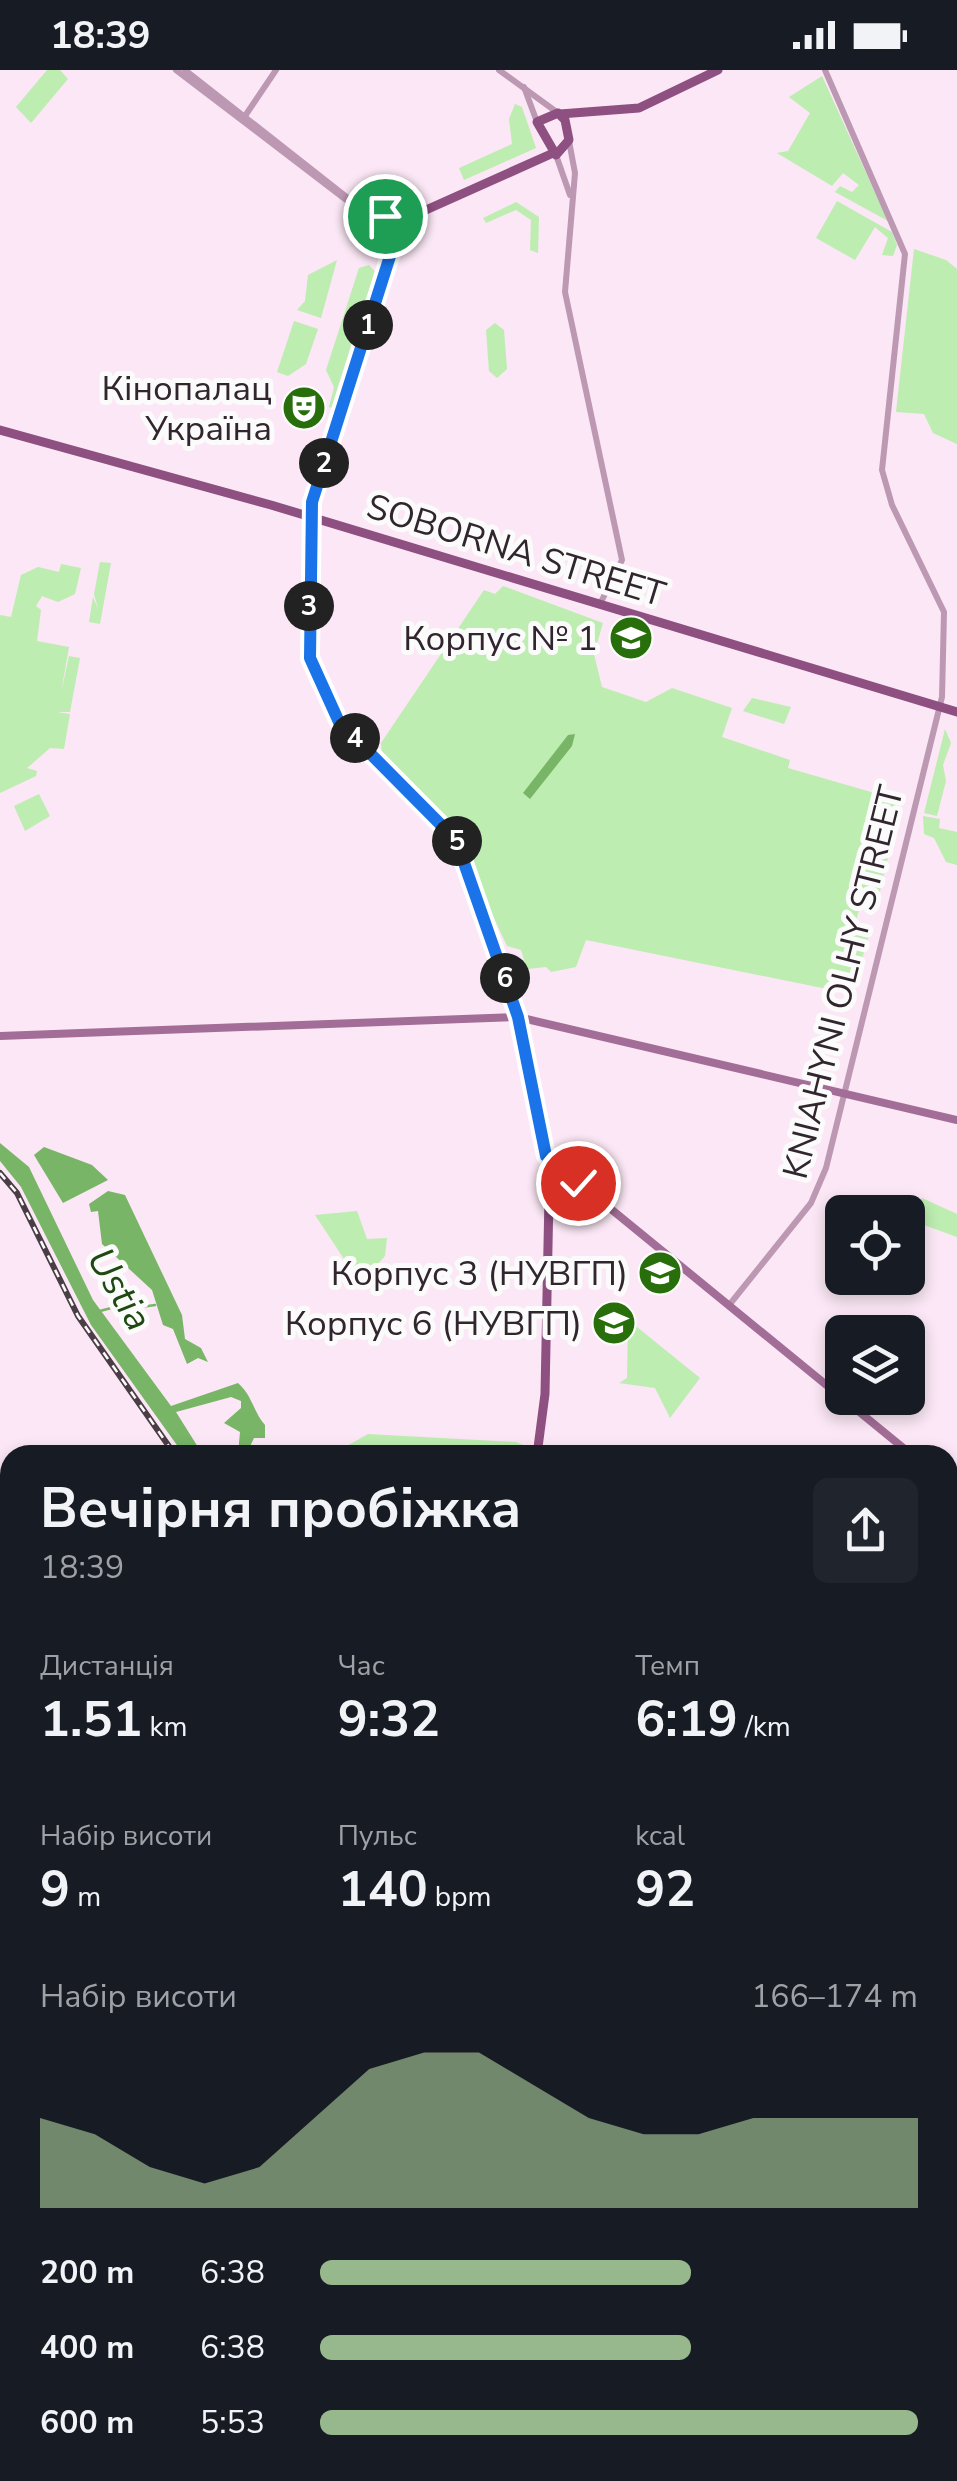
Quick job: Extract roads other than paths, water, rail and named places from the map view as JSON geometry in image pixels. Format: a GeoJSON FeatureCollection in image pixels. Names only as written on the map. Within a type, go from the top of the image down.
{"type":"FeatureCollection","features":[{"type":"Feature","properties":{"kind":"main road"},"geometry":{"type":"LineString","coordinates":[[554,155],[536,122],[559,114],[644,106],[718,70]]}},
{"type":"Feature","properties":{"kind":"main road"},"geometry":{"type":"LineString","coordinates":[[538,1445],[545,1394],[550,1196],[546,1156],[518,1017],[456,840],[339,722],[320,689],[309,645],[312,518],[332,436],[397,235],[412,217],[554,155],[569,140],[559,114]]}},
{"type":"Feature","properties":{"kind":"main road","name":"SOBORNA STREET"},"geometry":{"type":"LineString","coordinates":[[0,430],[312,518],[957,712]]}},
{"type":"Feature","properties":{"kind":"main road"},"geometry":{"type":"LineString","coordinates":[[0,1036],[518,1017],[957,1120]]}},
{"type":"Feature","properties":{"kind":"main road"},"geometry":{"type":"LineString","coordinates":[[546,1156],[900,1445]]}},
{"type":"Feature","properties":{"kind":"main road"},"geometry":{"type":"LineString","coordinates":[[548,1170],[561,1169]]}},
{"type":"Feature","properties":{"kind":"main road"},"geometry":{"type":"LineString","coordinates":[[548,1170],[578,1183]]}},
{"type":"Feature","properties":{"kind":"main road"},"geometry":{"type":"LineString","coordinates":[[550,1196],[578,1183]]}},
{"type":"Feature","properties":{"kind":"street"},"geometry":{"type":"LineString","coordinates":[[176,70],[382,230],[397,235]]}},
{"type":"Feature","properties":{"kind":"street"},"geometry":{"type":"LineString","coordinates":[[186,70],[397,235]]}},
{"type":"Feature","properties":{"kind":"street"},"geometry":{"type":"LineString","coordinates":[[244,116],[276,70]]}},
{"type":"Feature","properties":{"kind":"street"},"geometry":{"type":"LineString","coordinates":[[499,70],[559,114]]}},
{"type":"Feature","properties":{"kind":"street","name":"KNIAHYNI OLHY STREET"},"geometry":{"type":"LineString","coordinates":[[730,1304],[811,1204],[826,1168],[939,706],[946,643],[944,612],[892,505],[882,470],[905,254],[825,70]]}},
{"type":"Feature","properties":{"kind":"street"},"geometry":{"type":"LineString","coordinates":[[523,86],[536,122]]}},
{"type":"Feature","properties":{"kind":"street"},"geometry":{"type":"LineString","coordinates":[[569,140],[575,173],[570,196],[566,292],[621,550],[621,567],[600,604]]}},
{"type":"Feature","properties":{"kind":"street"},"geometry":{"type":"LineString","coordinates":[[554,155],[570,196]]}},
{"type":"Feature","properties":{"kind":"street"},"geometry":{"type":"LineString","coordinates":[[362,209],[412,217]]}},
{"type":"Feature","properties":{"kind":"street"},"geometry":{"type":"LineString","coordinates":[[382,230],[390,256]]}},
{"type":"Feature","properties":{"kind":"waterway","name":"Ustia"},"geometry":{"type":"LineString","coordinates":[[100,1311],[126,1304],[134,1308],[155,1305]]}},
{"type":"Feature","properties":{"kind":"railway"},"geometry":{"type":"LineString","coordinates":[[0,1173],[17,1193],[78,1316],[168,1445]]}},
{"type":"Feature","properties":{"kind":"place","name":"Кінопалац Україна"},"geometry":{"type":"Point","coordinates":[304,408]}},
{"type":"Feature","properties":{"kind":"place","name":"Корпус № 1"},"geometry":{"type":"Point","coordinates":[631,638]}},
{"type":"Feature","properties":{"kind":"place","name":"Корпус 3 (НУВГП)"},"geometry":{"type":"Point","coordinates":[660,1273]}},
{"type":"Feature","properties":{"kind":"place","name":"Корпус 6 (НУВГП)"},"geometry":{"type":"Point","coordinates":[614,1323]}}]}
